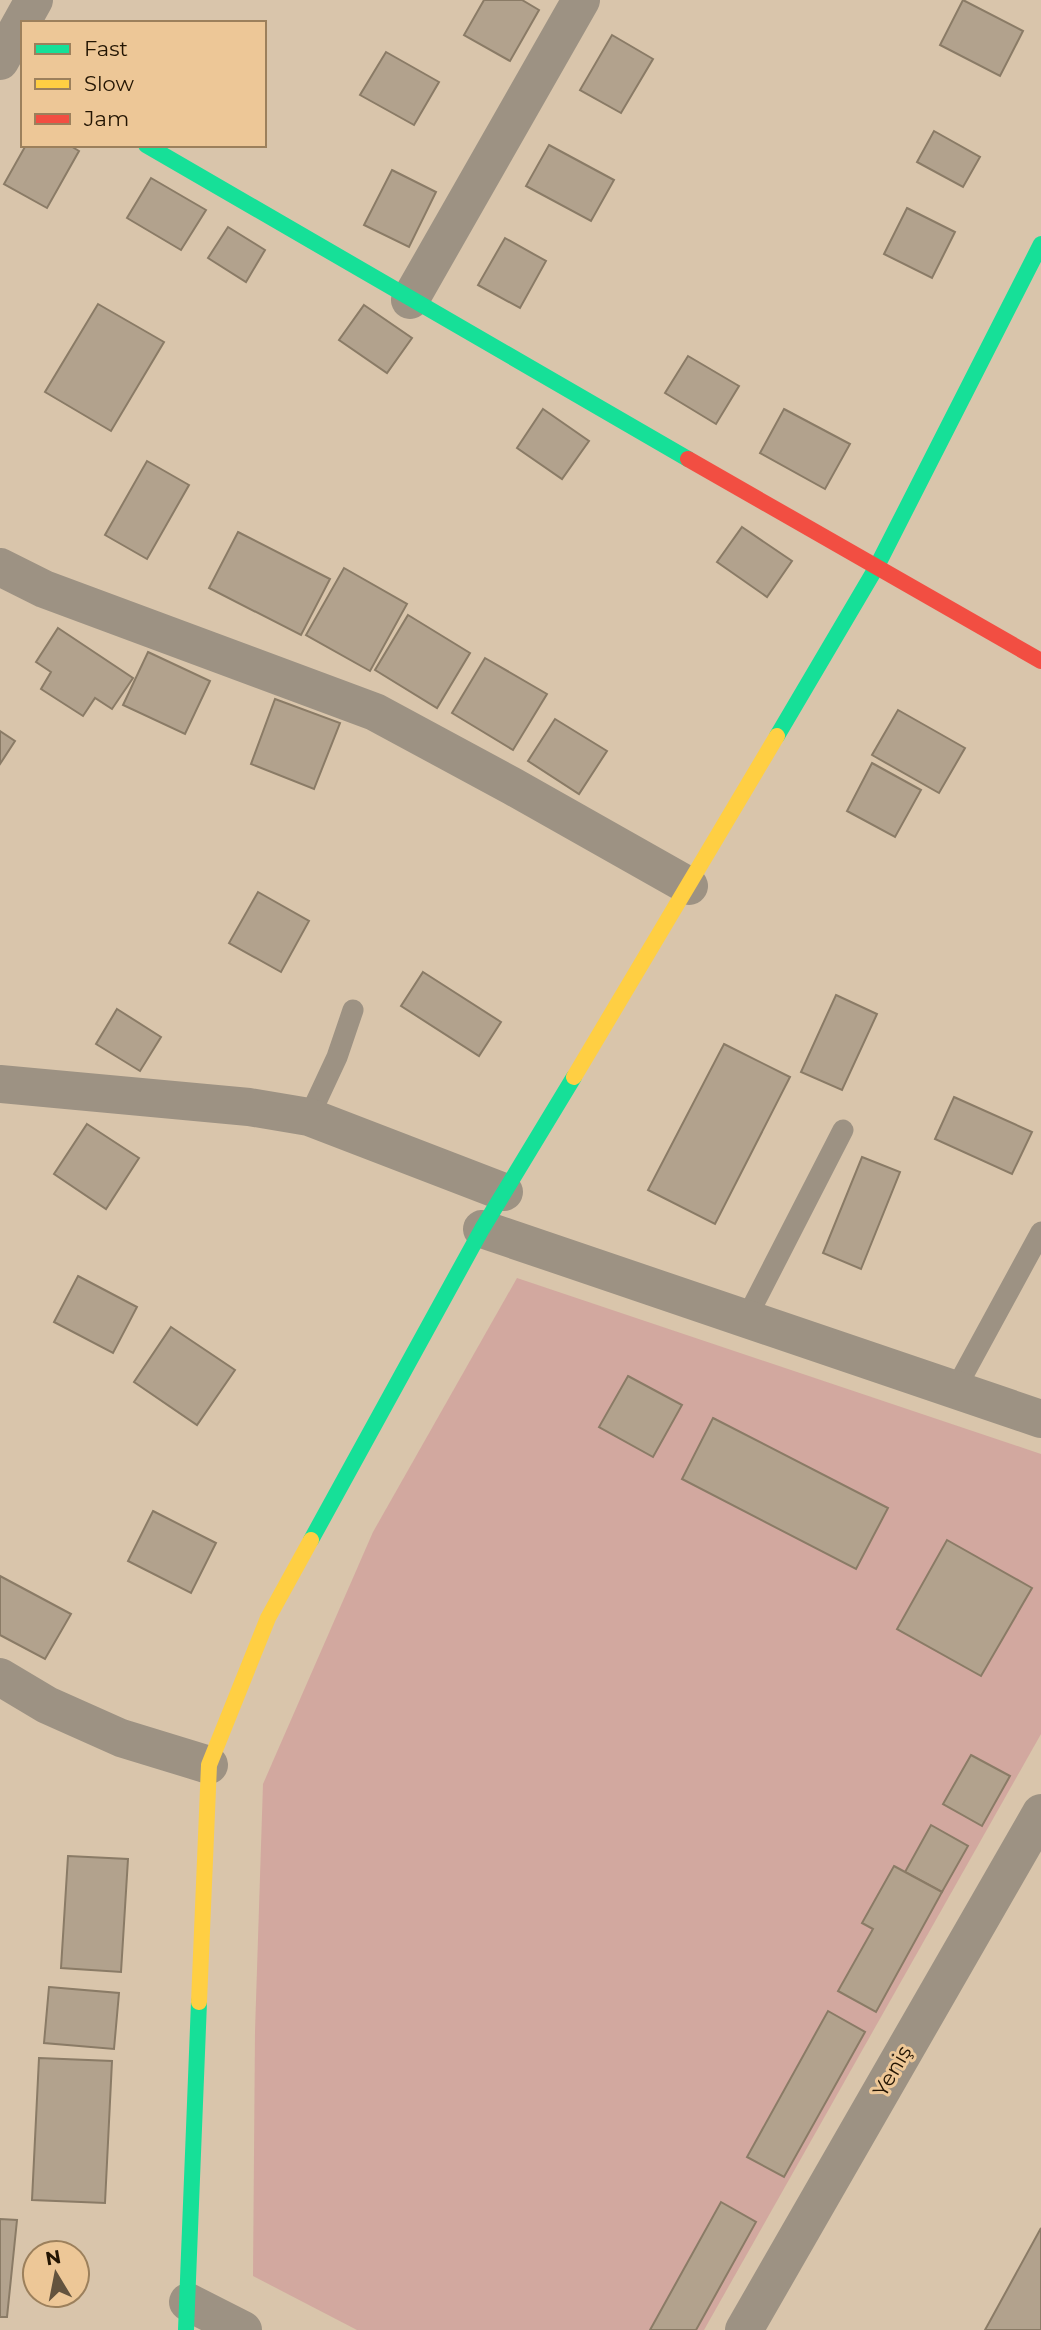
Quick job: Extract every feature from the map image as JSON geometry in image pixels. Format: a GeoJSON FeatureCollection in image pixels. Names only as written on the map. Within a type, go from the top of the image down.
{"type":"FeatureCollection","features":[{"type":"Feature","properties":{"kind":"main road"},"geometry":{"type":"LineString","coordinates":[[149,147],[410,300],[1041,661]]}},
{"type":"Feature","properties":{"kind":"main road"},"geometry":{"type":"LineString","coordinates":[[187,2316],[209,1765],[268,1618],[482,1229],[689,886],[876,568],[1041,244]]}},
{"type":"Feature","properties":{"kind":"street"},"geometry":{"type":"LineString","coordinates":[[22,21],[34,0]]}},
{"type":"Feature","properties":{"kind":"street"},"geometry":{"type":"LineString","coordinates":[[410,300],[582,0]]}},
{"type":"Feature","properties":{"kind":"street"},"geometry":{"type":"LineString","coordinates":[[21,23],[0,61],[21,72]]}},
{"type":"Feature","properties":{"kind":"street"},"geometry":{"type":"LineString","coordinates":[[0,567],[44,589],[375,712],[689,886]]}},
{"type":"Feature","properties":{"kind":"street"},"geometry":{"type":"LineString","coordinates":[[0,1084],[248,1107],[309,1117],[504,1192]]}},
{"type":"Feature","properties":{"kind":"street"},"geometry":{"type":"LineString","coordinates":[[482,1229],[1041,1419]]}},
{"type":"Feature","properties":{"kind":"street"},"geometry":{"type":"LineString","coordinates":[[0,1677],[47,1705],[121,1738],[209,1765]]}},
{"type":"Feature","properties":{"kind":"street","name":"Yeniş"},"geometry":{"type":"LineString","coordinates":[[744,2330],[1041,1813]]}},
{"type":"Feature","properties":{"kind":"street"},"geometry":{"type":"LineString","coordinates":[[187,2316],[243,2330]]}},
{"type":"Feature","properties":{"kind":"lane"},"geometry":{"type":"LineString","coordinates":[[309,1117],[337,1057],[353,1010]]}},
{"type":"Feature","properties":{"kind":"lane"},"geometry":{"type":"LineString","coordinates":[[746,1319],[843,1130]]}},
{"type":"Feature","properties":{"kind":"lane"},"geometry":{"type":"LineString","coordinates":[[956,1390],[1041,1232]]}},
{"type":"Feature","properties":{"kind":"shaded area"},"geometry":{"type":"Polygon","coordinates":[[[517,1278],[1041,1454],[1041,1734],[704,2330],[357,2330],[253,2276],[255,2031],[263,1784],[373,1532],[517,1278]]]}},
{"type":"Feature","properties":{"kind":"building"},"geometry":{"type":"Polygon","coordinates":[[[484,0],[522,0],[539,10],[510,61],[464,35],[484,0]]]}},
{"type":"Feature","properties":{"kind":"building"},"geometry":{"type":"Polygon","coordinates":[[[963,0],[1023,31],[1000,76],[940,45],[963,0]]]}},
{"type":"Feature","properties":{"kind":"building"},"geometry":{"type":"Polygon","coordinates":[[[612,35],[653,59],[621,113],[580,90],[612,35]]]}},
{"type":"Feature","properties":{"kind":"building"},"geometry":{"type":"Polygon","coordinates":[[[386,52],[439,82],[414,125],[360,95],[386,52]]]}},
{"type":"Feature","properties":{"kind":"building"},"geometry":{"type":"Polygon","coordinates":[[[934,131],[980,157],[963,187],[917,162],[934,131]]]}},
{"type":"Feature","properties":{"kind":"building"},"geometry":{"type":"Polygon","coordinates":[[[549,145],[614,180],[591,221],[526,186],[549,145]]]}},
{"type":"Feature","properties":{"kind":"building"},"geometry":{"type":"Polygon","coordinates":[[[25,147],[72,147],[79,151],[47,208],[4,184],[25,147]]]}},
{"type":"Feature","properties":{"kind":"building"},"geometry":{"type":"Polygon","coordinates":[[[392,170],[436,192],[409,247],[364,225],[392,170]]]}},
{"type":"Feature","properties":{"kind":"building"},"geometry":{"type":"Polygon","coordinates":[[[151,178],[206,210],[181,250],[127,218],[151,178]]]}},
{"type":"Feature","properties":{"kind":"building"},"geometry":{"type":"Polygon","coordinates":[[[907,208],[955,232],[932,278],[884,254],[907,208]]]}},
{"type":"Feature","properties":{"kind":"building"},"geometry":{"type":"Polygon","coordinates":[[[228,227],[265,250],[246,282],[208,258],[228,227]]]}},
{"type":"Feature","properties":{"kind":"building"},"geometry":{"type":"Polygon","coordinates":[[[505,238],[546,261],[520,308],[478,285],[505,238]]]}},
{"type":"Feature","properties":{"kind":"building"},"geometry":{"type":"Polygon","coordinates":[[[98,304],[164,342],[111,431],[45,392],[98,304]]]}},
{"type":"Feature","properties":{"kind":"building"},"geometry":{"type":"Polygon","coordinates":[[[364,305],[412,338],[387,373],[339,340],[364,305]]]}},
{"type":"Feature","properties":{"kind":"building"},"geometry":{"type":"Polygon","coordinates":[[[688,356],[739,386],[716,424],[665,393],[688,356]]]}},
{"type":"Feature","properties":{"kind":"building"},"geometry":{"type":"Polygon","coordinates":[[[543,409],[589,441],[562,479],[517,448],[543,409]]]}},
{"type":"Feature","properties":{"kind":"building"},"geometry":{"type":"Polygon","coordinates":[[[784,409],[850,444],[825,489],[760,453],[784,409]]]}},
{"type":"Feature","properties":{"kind":"building"},"geometry":{"type":"Polygon","coordinates":[[[147,461],[189,485],[147,559],[105,535],[147,461]]]}},
{"type":"Feature","properties":{"kind":"building"},"geometry":{"type":"Polygon","coordinates":[[[742,527],[792,561],[767,597],[717,562],[742,527]]]}},
{"type":"Feature","properties":{"kind":"building"},"geometry":{"type":"Polygon","coordinates":[[[238,532],[330,579],[301,635],[209,588],[238,532]]]}},
{"type":"Feature","properties":{"kind":"building"},"geometry":{"type":"Polygon","coordinates":[[[344,568],[407,604],[370,671],[306,635],[344,568]]]}},
{"type":"Feature","properties":{"kind":"building"},"geometry":{"type":"Polygon","coordinates":[[[408,615],[470,653],[437,708],[375,670],[408,615]]]}},
{"type":"Feature","properties":{"kind":"building"},"geometry":{"type":"Polygon","coordinates":[[[58,628],[133,678],[112,709],[95,698],[83,716],[41,689],[51,672],[36,662],[58,628]]]}},
{"type":"Feature","properties":{"kind":"building"},"geometry":{"type":"Polygon","coordinates":[[[148,652],[210,681],[185,734],[123,705],[148,652]]]}},
{"type":"Feature","properties":{"kind":"building"},"geometry":{"type":"Polygon","coordinates":[[[485,658],[547,694],[513,750],[452,713],[485,658]]]}},
{"type":"Feature","properties":{"kind":"building"},"geometry":{"type":"Polygon","coordinates":[[[275,699],[340,723],[314,789],[251,764],[275,699]]]}},
{"type":"Feature","properties":{"kind":"building"},"geometry":{"type":"Polygon","coordinates":[[[898,710],[965,748],[939,793],[872,755],[898,710]]]}},
{"type":"Feature","properties":{"kind":"building"},"geometry":{"type":"Polygon","coordinates":[[[555,719],[607,751],[579,794],[528,761],[555,719]]]}},
{"type":"Feature","properties":{"kind":"building"},"geometry":{"type":"Polygon","coordinates":[[[0,731],[15,741],[0,764],[0,731]]]}},
{"type":"Feature","properties":{"kind":"building"},"geometry":{"type":"Polygon","coordinates":[[[872,763],[921,790],[895,837],[847,811],[872,763]]]}},
{"type":"Feature","properties":{"kind":"building"},"geometry":{"type":"Polygon","coordinates":[[[258,892],[309,921],[281,972],[229,943],[258,892]]]}},
{"type":"Feature","properties":{"kind":"building"},"geometry":{"type":"Polygon","coordinates":[[[423,972],[501,1022],[479,1056],[401,1006],[423,972]]]}},
{"type":"Feature","properties":{"kind":"building"},"geometry":{"type":"Polygon","coordinates":[[[836,995],[877,1014],[842,1090],[801,1072],[836,995]]]}},
{"type":"Feature","properties":{"kind":"building"},"geometry":{"type":"Polygon","coordinates":[[[117,1009],[161,1037],[140,1071],[96,1044],[117,1009]]]}},
{"type":"Feature","properties":{"kind":"building"},"geometry":{"type":"Polygon","coordinates":[[[724,1044],[790,1077],[715,1224],[648,1190],[724,1044]]]}},
{"type":"Feature","properties":{"kind":"building"},"geometry":{"type":"Polygon","coordinates":[[[954,1097],[1032,1132],[1012,1174],[935,1139],[954,1097]]]}},
{"type":"Feature","properties":{"kind":"building"},"geometry":{"type":"Polygon","coordinates":[[[87,1124],[139,1158],[106,1209],[54,1174],[87,1124]]]}},
{"type":"Feature","properties":{"kind":"building"},"geometry":{"type":"Polygon","coordinates":[[[862,1157],[900,1172],[861,1269],[823,1253],[862,1157]]]}},
{"type":"Feature","properties":{"kind":"building"},"geometry":{"type":"Polygon","coordinates":[[[78,1276],[137,1307],[113,1353],[54,1322],[78,1276]]]}},
{"type":"Feature","properties":{"kind":"building"},"geometry":{"type":"Polygon","coordinates":[[[171,1327],[235,1370],[197,1425],[134,1382],[171,1327]]]}},
{"type":"Feature","properties":{"kind":"building"},"geometry":{"type":"Polygon","coordinates":[[[628,1376],[682,1405],[653,1457],[599,1427],[628,1376]]]}},
{"type":"Feature","properties":{"kind":"building"},"geometry":{"type":"Polygon","coordinates":[[[713,1418],[888,1508],[856,1569],[682,1479],[713,1418]]]}},
{"type":"Feature","properties":{"kind":"building"},"geometry":{"type":"Polygon","coordinates":[[[153,1511],[216,1543],[191,1593],[128,1561],[153,1511]]]}},
{"type":"Feature","properties":{"kind":"building"},"geometry":{"type":"Polygon","coordinates":[[[947,1540],[1032,1588],[981,1676],[897,1629],[947,1540]]]}},
{"type":"Feature","properties":{"kind":"building"},"geometry":{"type":"Polygon","coordinates":[[[0,1576],[71,1614],[45,1659],[0,1635],[0,1576]]]}},
{"type":"Feature","properties":{"kind":"building"},"geometry":{"type":"Polygon","coordinates":[[[971,1755],[1010,1776],[982,1826],[943,1804],[971,1755]]]}},
{"type":"Feature","properties":{"kind":"building"},"geometry":{"type":"Polygon","coordinates":[[[931,1825],[968,1846],[942,1892],[905,1872],[931,1825]]]}},
{"type":"Feature","properties":{"kind":"building"},"geometry":{"type":"Polygon","coordinates":[[[68,1856],[128,1859],[121,1972],[61,1968],[68,1856]]]}},
{"type":"Feature","properties":{"kind":"building"},"geometry":{"type":"Polygon","coordinates":[[[894,1866],[942,1892],[876,2012],[838,1991],[873,1929],[862,1923],[894,1866]]]}},
{"type":"Feature","properties":{"kind":"building"},"geometry":{"type":"Polygon","coordinates":[[[49,1987],[119,1993],[114,2049],[44,2043],[49,1987]]]}},
{"type":"Feature","properties":{"kind":"building"},"geometry":{"type":"Polygon","coordinates":[[[828,2011],[865,2032],[784,2177],[747,2157],[828,2011]]]}},
{"type":"Feature","properties":{"kind":"building"},"geometry":{"type":"Polygon","coordinates":[[[39,2058],[112,2061],[105,2203],[32,2200],[39,2058]]]}},
{"type":"Feature","properties":{"kind":"building"},"geometry":{"type":"Polygon","coordinates":[[[721,2202],[756,2222],[696,2330],[650,2330],[721,2202]]]}},
{"type":"Feature","properties":{"kind":"building"},"geometry":{"type":"Polygon","coordinates":[[[0,2219],[17,2220],[7,2317],[0,2317],[0,2219]]]}},
{"type":"Feature","properties":{"kind":"building"},"geometry":{"type":"Polygon","coordinates":[[[1041,2228],[1041,2330],[985,2330],[1041,2228]]]}},
{"type":"Feature","properties":{"kind":"traffic: fast"},"geometry":{"type":"LineString","coordinates":[[149,147],[688,459]]}},
{"type":"Feature","properties":{"kind":"traffic: fast"},"geometry":{"type":"LineString","coordinates":[[777,736],[876,568],[1041,244]]}},
{"type":"Feature","properties":{"kind":"traffic: fast"},"geometry":{"type":"LineString","coordinates":[[311,1540],[482,1229],[574,1077]]}},
{"type":"Feature","properties":{"kind":"traffic: fast"},"geometry":{"type":"LineString","coordinates":[[186,2330],[199,2002]]}},
{"type":"Feature","properties":{"kind":"traffic: slow"},"geometry":{"type":"LineString","coordinates":[[574,1077],[777,736]]}},
{"type":"Feature","properties":{"kind":"traffic: slow"},"geometry":{"type":"LineString","coordinates":[[199,2002],[209,1765],[268,1618],[311,1540]]}},
{"type":"Feature","properties":{"kind":"traffic: jam"},"geometry":{"type":"LineString","coordinates":[[688,459],[1041,661]]}}]}
